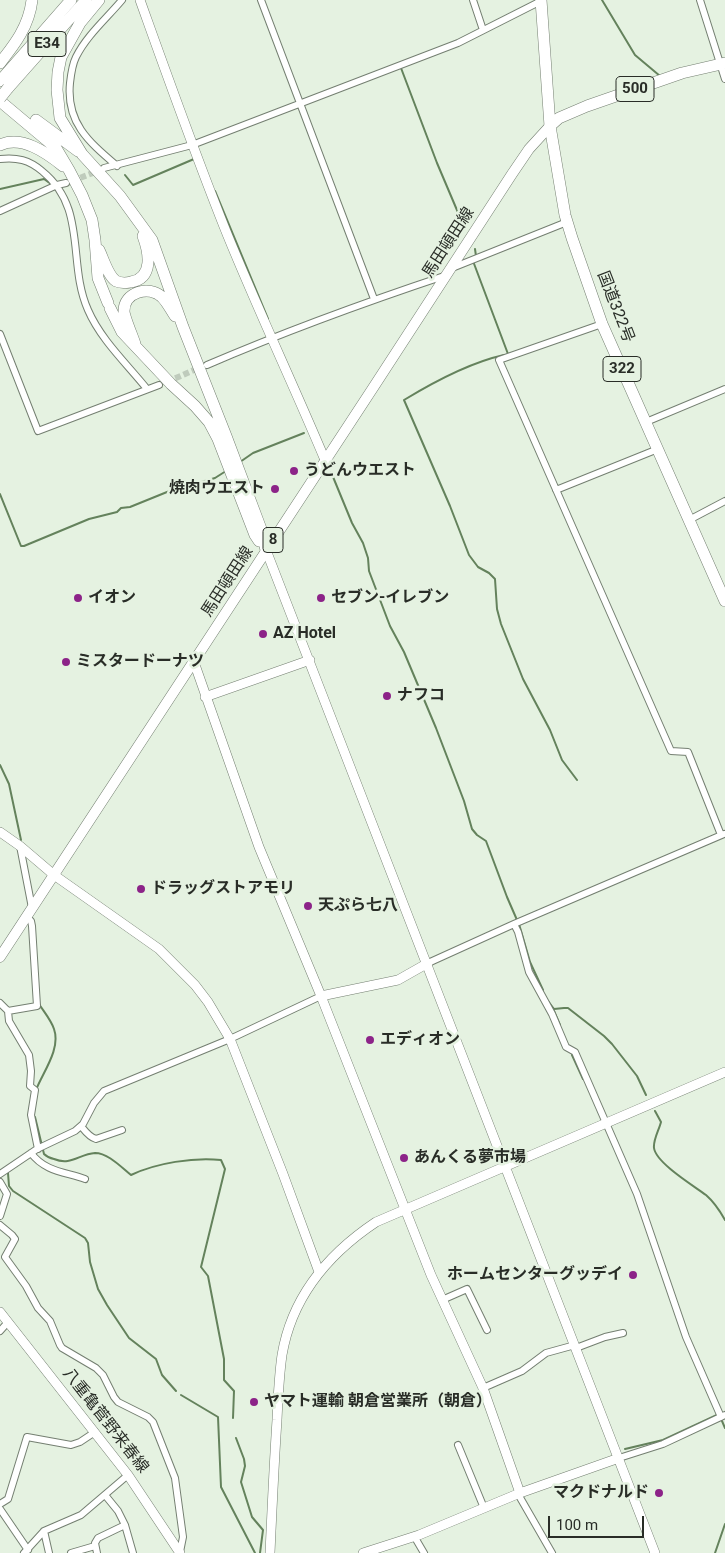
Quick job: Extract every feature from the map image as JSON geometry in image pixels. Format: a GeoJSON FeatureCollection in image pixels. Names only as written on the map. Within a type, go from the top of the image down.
{"type":"FeatureCollection","features":[{"type":"Feature","properties":{"kind":"highway"},"geometry":{"type":"LineString","coordinates":[[0,63],[18,41],[32,0]]}},
{"type":"Feature","properties":{"kind":"highway","name":"E34"},"geometry":{"type":"LineString","coordinates":[[0,99],[2,85],[71,0]]}},
{"type":"Feature","properties":{"kind":"highway","name":"E34"},"geometry":{"type":"LineString","coordinates":[[2,85],[86,0]]}},
{"type":"Feature","properties":{"kind":"highway"},"geometry":{"type":"LineString","coordinates":[[99,0],[80,23],[61,57],[57,90],[60,118],[82,154],[120,196],[152,240],[183,327],[261,529],[266,550]]}},
{"type":"Feature","properties":{"kind":"highway","name":"322"},"geometry":{"type":"LineString","coordinates":[[541,1],[550,126]]}},
{"type":"Feature","properties":{"kind":"highway","name":"500"},"geometry":{"type":"LineString","coordinates":[[550,126],[560,118],[587,106],[682,73],[723,64]]}},
{"type":"Feature","properties":{"kind":"highway"},"geometry":{"type":"LineString","coordinates":[[2,85],[48,130],[82,154]]}},
{"type":"Feature","properties":{"kind":"highway"},"geometry":{"type":"LineString","coordinates":[[0,99],[56,148],[69,170],[92,220],[98,278],[122,332],[209,422],[218,439],[255,535],[266,550]]}},
{"type":"Feature","properties":{"kind":"highway","name":"国道322号"},"geometry":{"type":"LineString","coordinates":[[550,126],[567,222],[602,324],[689,520],[721,582],[725,601]]}},
{"type":"Feature","properties":{"kind":"highway"},"geometry":{"type":"LineString","coordinates":[[0,145],[12,142],[30,146],[48,154],[69,170]]}},
{"type":"Feature","properties":{"kind":"highway"},"geometry":{"type":"LineString","coordinates":[[95,240],[108,271],[116,281],[125,283],[134,281],[144,276],[149,266],[146,246],[139,223]]}},
{"type":"Feature","properties":{"kind":"highway"},"geometry":{"type":"LineString","coordinates":[[138,350],[124,311],[127,301],[133,294],[143,290],[153,291],[162,297],[183,327]]}},
{"type":"Feature","properties":{"kind":"main road","name":"馬田頓田線"},"geometry":{"type":"LineString","coordinates":[[0,957],[110,786],[194,662],[525,155],[550,126]]}},
{"type":"Feature","properties":{"kind":"street"},"geometry":{"type":"LineString","coordinates":[[117,166],[94,146],[82,132],[72,116],[69,102],[71,71],[76,57],[96,29],[122,0]]}},
{"type":"Feature","properties":{"kind":"street"},"geometry":{"type":"LineString","coordinates":[[140,0],[192,145],[270,338],[325,460]]}},
{"type":"Feature","properties":{"kind":"street"},"geometry":{"type":"LineString","coordinates":[[260,0],[374,299]]}},
{"type":"Feature","properties":{"kind":"street"},"geometry":{"type":"LineString","coordinates":[[473,0],[483,30]]}},
{"type":"Feature","properties":{"kind":"street"},"geometry":{"type":"LineString","coordinates":[[700,0],[723,64],[725,79]]}},
{"type":"Feature","properties":{"kind":"street"},"geometry":{"type":"LineString","coordinates":[[104,168],[192,145],[458,43],[541,1]]}},
{"type":"Feature","properties":{"kind":"street"},"geometry":{"type":"LineString","coordinates":[[0,159],[16,158],[36,166],[57,185],[65,200],[74,226],[77,245],[76,266],[87,308],[95,325],[107,342],[147,389]]}},
{"type":"Feature","properties":{"kind":"street"},"geometry":{"type":"LineString","coordinates":[[0,211],[57,185],[66,183]]}},
{"type":"Feature","properties":{"kind":"street"},"geometry":{"type":"LineString","coordinates":[[207,365],[270,338],[449,271],[567,222]]}},
{"type":"Feature","properties":{"kind":"street"},"geometry":{"type":"LineString","coordinates":[[0,1174],[31,1153],[75,1131],[81,1126],[94,1103],[104,1091],[230,1039],[321,996],[398,980],[428,963],[517,923],[723,834],[688,752],[671,751],[499,360],[602,324]]}},
{"type":"Feature","properties":{"kind":"street"},"geometry":{"type":"LineString","coordinates":[[0,334],[38,431],[158,385]]}},
{"type":"Feature","properties":{"kind":"street"},"geometry":{"type":"LineString","coordinates":[[646,422],[725,389]]}},
{"type":"Feature","properties":{"kind":"street"},"geometry":{"type":"LineString","coordinates":[[556,490],[658,449]]}},
{"type":"Feature","properties":{"kind":"street"},"geometry":{"type":"LineString","coordinates":[[689,520],[725,501]]}},
{"type":"Feature","properties":{"kind":"street"},"geometry":{"type":"LineString","coordinates":[[266,550],[428,963],[655,1553]]}},
{"type":"Feature","properties":{"kind":"street"},"geometry":{"type":"LineString","coordinates":[[205,697],[310,660]]}},
{"type":"Feature","properties":{"kind":"street"},"geometry":{"type":"LineString","coordinates":[[194,662],[259,847],[321,996],[388,1169],[406,1209],[431,1275],[482,1388],[519,1494],[552,1553]]}},
{"type":"Feature","properties":{"kind":"street"},"geometry":{"type":"LineString","coordinates":[[0,832],[20,846],[54,875],[159,950],[195,985],[208,1002],[230,1039],[319,1272]]}},
{"type":"Feature","properties":{"kind":"street"},"geometry":{"type":"LineString","coordinates":[[8,1011],[37,1006],[32,926],[20,846]]}},
{"type":"Feature","properties":{"kind":"street"},"geometry":{"type":"LineString","coordinates":[[364,1553],[414,1536],[519,1494],[663,1444],[723,1416],[686,1337],[637,1194],[575,1052],[566,1047],[552,1014],[529,972],[517,923]]}},
{"type":"Feature","properties":{"kind":"street"},"geometry":{"type":"LineString","coordinates":[[0,1003],[8,1011],[9,1020],[29,1055],[30,1086],[35,1090],[31,1115],[41,1148]]}},
{"type":"Feature","properties":{"kind":"street"},"geometry":{"type":"LineString","coordinates":[[270,1553],[282,1355],[292,1319],[300,1301],[319,1272],[332,1257],[376,1222],[725,1072]]}},
{"type":"Feature","properties":{"kind":"street"},"geometry":{"type":"LineString","coordinates":[[81,1126],[93,1138],[122,1130]]}},
{"type":"Feature","properties":{"kind":"street"},"geometry":{"type":"LineString","coordinates":[[31,1153],[37,1161],[46,1167],[85,1179]]}},
{"type":"Feature","properties":{"kind":"street"},"geometry":{"type":"LineString","coordinates":[[0,1182],[6,1194],[0,1216]]}},
{"type":"Feature","properties":{"kind":"street"},"geometry":{"type":"LineString","coordinates":[[0,1225],[15,1239],[5,1257],[26,1286],[38,1308],[50,1320],[60,1345],[72,1355],[96,1368],[103,1376],[118,1402],[148,1417],[156,1427],[175,1478],[183,1537],[180,1553]]}},
{"type":"Feature","properties":{"kind":"street"},"geometry":{"type":"LineString","coordinates":[[442,1300],[467,1289],[487,1330]]}},
{"type":"Feature","properties":{"kind":"street","name":"八重亀菅野来春線"},"geometry":{"type":"LineString","coordinates":[[0,1312],[128,1475],[180,1553]]}},
{"type":"Feature","properties":{"kind":"street"},"geometry":{"type":"LineString","coordinates":[[0,1331],[8,1322]]}},
{"type":"Feature","properties":{"kind":"street"},"geometry":{"type":"LineString","coordinates":[[482,1388],[522,1371],[546,1353],[576,1347],[623,1333]]}},
{"type":"Feature","properties":{"kind":"street"},"geometry":{"type":"LineString","coordinates":[[0,1504],[8,1499],[26,1437],[71,1445],[80,1442],[95,1432]]}},
{"type":"Feature","properties":{"kind":"street"},"geometry":{"type":"LineString","coordinates":[[458,1445],[484,1508]]}},
{"type":"Feature","properties":{"kind":"street"},"geometry":{"type":"LineString","coordinates":[[0,1509],[26,1551],[44,1531],[80,1515],[128,1475]]}},
{"type":"Feature","properties":{"kind":"street"},"geometry":{"type":"LineString","coordinates":[[105,1495],[118,1511],[125,1525],[133,1553]]}},
{"type":"Feature","properties":{"kind":"street"},"geometry":{"type":"LineString","coordinates":[[97,1553],[95,1546],[100,1536],[125,1525]]}},
{"type":"Feature","properties":{"kind":"street"},"geometry":{"type":"LineString","coordinates":[[44,1531],[49,1553]]}},
{"type":"Feature","properties":{"kind":"street"},"geometry":{"type":"LineString","coordinates":[[414,1536],[424,1553]]}},
{"type":"Feature","properties":{"kind":"street"},"geometry":{"type":"LineString","coordinates":[[71,1553],[95,1546]]}},
{"type":"Feature","properties":{"kind":"waterway"},"geometry":{"type":"LineString","coordinates":[[602,0],[635,55],[660,76]]}},
{"type":"Feature","properties":{"kind":"waterway"},"geometry":{"type":"LineString","coordinates":[[401,68],[437,163],[465,229]]}},
{"type":"Feature","properties":{"kind":"waterway"},"geometry":{"type":"LineString","coordinates":[[125,175],[133,185],[194,159]]}},
{"type":"Feature","properties":{"kind":"waterway"},"geometry":{"type":"LineString","coordinates":[[0,189],[44,179],[51,184]]}},
{"type":"Feature","properties":{"kind":"waterway"},"geometry":{"type":"LineString","coordinates":[[215,191],[268,319]]}},
{"type":"Feature","properties":{"kind":"waterway"},"geometry":{"type":"LineString","coordinates":[[475,249],[476,256]]}},
{"type":"Feature","properties":{"kind":"waterway"},"geometry":{"type":"LineString","coordinates":[[473,261],[508,354]]}},
{"type":"Feature","properties":{"kind":"waterway"},"geometry":{"type":"LineString","coordinates":[[504,355],[452,374],[404,400],[469,555],[478,567],[495,579],[497,609],[501,624],[523,679],[550,730],[562,760],[577,780]]}},
{"type":"Feature","properties":{"kind":"waterway"},"geometry":{"type":"LineString","coordinates":[[240,462],[253,453],[304,433]]}},
{"type":"Feature","properties":{"kind":"waterway"},"geometry":{"type":"LineString","coordinates":[[0,494],[21,546],[24,546],[89,519],[117,512],[121,508],[130,507],[167,492],[215,478],[226,471]]}},
{"type":"Feature","properties":{"kind":"waterway"},"geometry":{"type":"LineString","coordinates":[[331,472],[352,523],[363,543],[368,558],[369,571],[390,626],[404,652],[436,728],[464,801],[472,829],[486,841],[517,920]]}},
{"type":"Feature","properties":{"kind":"waterway"},"geometry":{"type":"LineString","coordinates":[[0,765],[9,784],[21,840]]}},
{"type":"Feature","properties":{"kind":"waterway"},"geometry":{"type":"LineString","coordinates":[[519,924],[530,962],[543,990]]}},
{"type":"Feature","properties":{"kind":"waterway"},"geometry":{"type":"LineString","coordinates":[[548,1001],[554,1009],[568,1008],[604,1036],[637,1076],[646,1095]]}},
{"type":"Feature","properties":{"kind":"waterway"},"geometry":{"type":"LineString","coordinates":[[36,1090],[50,1060],[56,1037],[51,1022],[39,1004]]}},
{"type":"Feature","properties":{"kind":"waterway"},"geometry":{"type":"LineString","coordinates":[[554,1011],[560,1025]]}},
{"type":"Feature","properties":{"kind":"waterway"},"geometry":{"type":"LineString","coordinates":[[572,1055],[583,1079]]}},
{"type":"Feature","properties":{"kind":"waterway"},"geometry":{"type":"LineString","coordinates":[[655,1111],[661,1122],[654,1142],[656,1154],[676,1174],[706,1195],[725,1220]]}},
{"type":"Feature","properties":{"kind":"waterway"},"geometry":{"type":"LineString","coordinates":[[35,1117],[44,1154],[49,1158],[60,1161],[95,1153],[105,1155],[131,1175],[152,1167],[175,1162],[199,1159],[221,1160],[225,1169],[201,1267],[208,1276],[224,1359],[224,1380],[234,1391],[233,1418]]}},
{"type":"Feature","properties":{"kind":"waterway"},"geometry":{"type":"LineString","coordinates":[[8,1173],[9,1186],[13,1191],[85,1238],[88,1243],[90,1262],[98,1289],[107,1305],[129,1338],[156,1359],[162,1375],[176,1391]]}},
{"type":"Feature","properties":{"kind":"waterway"},"geometry":{"type":"LineString","coordinates":[[181,1395],[218,1417],[221,1487],[255,1553]]}},
{"type":"Feature","properties":{"kind":"waterway"},"geometry":{"type":"LineString","coordinates":[[625,1449],[663,1440],[719,1414]]}},
{"type":"Feature","properties":{"kind":"waterway"},"geometry":{"type":"LineString","coordinates":[[722,1421],[725,1428]]}},
{"type":"Feature","properties":{"kind":"waterway"},"geometry":{"type":"LineString","coordinates":[[236,1438],[245,1466],[241,1482],[252,1517],[263,1530],[260,1553]]}},
{"type":"Feature","properties":{"kind":"waterway"},"geometry":{"type":"LineString","coordinates":[[715,1553],[725,1524]]}},
{"type":"Feature","properties":{"kind":"tunnel"},"geometry":{"type":"LineString","coordinates":[[72,181],[98,171]]}},
{"type":"Feature","properties":{"kind":"tunnel"},"geometry":{"type":"LineString","coordinates":[[167,382],[201,367]]}},
{"type":"Feature","properties":{"kind":"place","name":"うどんウエスト"},"geometry":{"type":"Point","coordinates":[294,471]}},
{"type":"Feature","properties":{"kind":"place","name":"焼肉ウエスト"},"geometry":{"type":"Point","coordinates":[275,489]}},
{"type":"Feature","properties":{"kind":"place","name":"イオン"},"geometry":{"type":"Point","coordinates":[78,598]}},
{"type":"Feature","properties":{"kind":"place","name":"セブン-イレブン"},"geometry":{"type":"Point","coordinates":[321,598]}},
{"type":"Feature","properties":{"kind":"place","name":"AZ Hotel"},"geometry":{"type":"Point","coordinates":[263,634]}},
{"type":"Feature","properties":{"kind":"place","name":"ミスタードーナツ"},"geometry":{"type":"Point","coordinates":[66,662]}},
{"type":"Feature","properties":{"kind":"place","name":"ナフコ"},"geometry":{"type":"Point","coordinates":[387,696]}},
{"type":"Feature","properties":{"kind":"place","name":"ドラッグストアモリ"},"geometry":{"type":"Point","coordinates":[141,889]}},
{"type":"Feature","properties":{"kind":"place","name":"天ぷら七八"},"geometry":{"type":"Point","coordinates":[308,906]}},
{"type":"Feature","properties":{"kind":"place","name":"エディオン"},"geometry":{"type":"Point","coordinates":[370,1040]}},
{"type":"Feature","properties":{"kind":"place","name":"あんくる夢市場"},"geometry":{"type":"Point","coordinates":[404,1158]}},
{"type":"Feature","properties":{"kind":"place","name":"ホームセンターグッデイ"},"geometry":{"type":"Point","coordinates":[633,1275]}},
{"type":"Feature","properties":{"kind":"place","name":"ヤマト運輸 朝倉営業所（朝倉）"},"geometry":{"type":"Point","coordinates":[254,1402]}},
{"type":"Feature","properties":{"kind":"place","name":"マクドナルド"},"geometry":{"type":"Point","coordinates":[659,1493]}}]}
